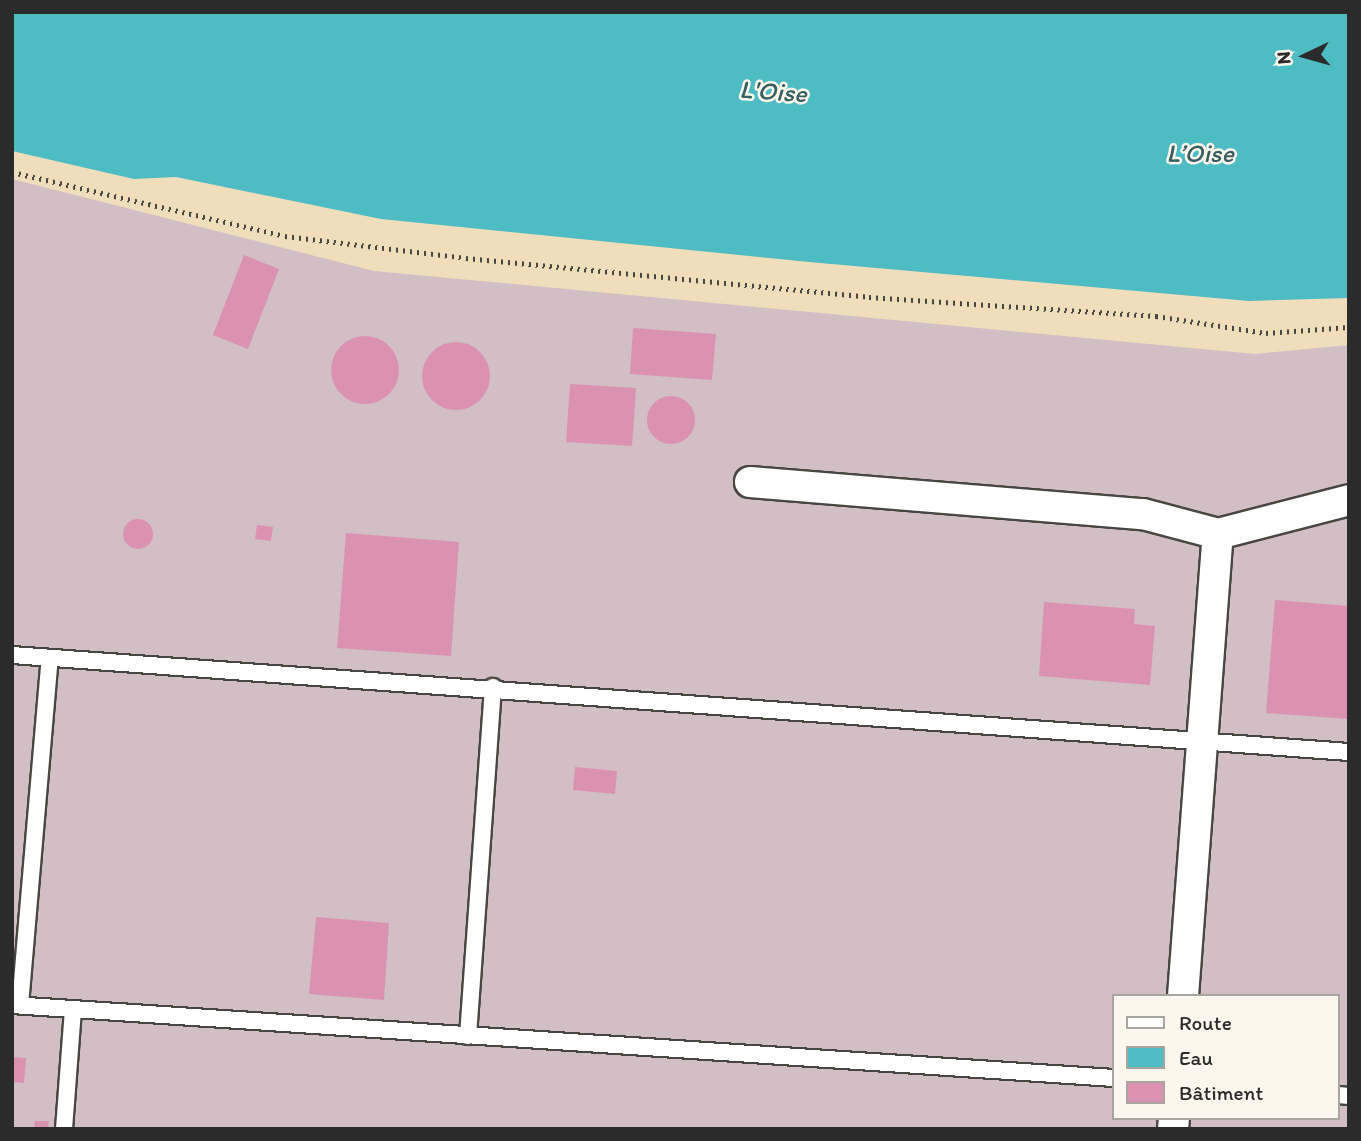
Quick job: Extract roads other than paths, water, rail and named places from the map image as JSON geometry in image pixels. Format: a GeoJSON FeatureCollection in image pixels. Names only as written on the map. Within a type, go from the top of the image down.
{"type":"FeatureCollection","features":[{"type":"Feature","properties":{"kind":"street"},"geometry":{"type":"LineString","coordinates":[[750,482],[1143,514],[1217,534],[1349,500]]}},
{"type":"Feature","properties":{"kind":"street"},"geometry":{"type":"LineString","coordinates":[[1183,994],[1217,534]]}},
{"type":"Feature","properties":{"kind":"lane"},"geometry":{"type":"LineString","coordinates":[[12,655],[493,687],[1349,752]]}},
{"type":"Feature","properties":{"kind":"lane"},"geometry":{"type":"LineString","coordinates":[[50,658],[16,1005],[1112,1078]]}},
{"type":"Feature","properties":{"kind":"lane"},"geometry":{"type":"LineString","coordinates":[[468,1036],[493,687]]}},
{"type":"Feature","properties":{"kind":"lane"},"geometry":{"type":"LineString","coordinates":[[64,1129],[73,1009]]}},
{"type":"Feature","properties":{"kind":"water","name":"L’Oise"},"geometry":{"type":"Polygon","coordinates":[[[12,12],[1349,12],[1349,298],[1249,301],[809,262],[381,219],[176,177],[134,179],[12,151],[12,12]]]}},
{"type":"Feature","properties":{"kind":"water label","name":"L'Oise"},"geometry":{"type":"Point","coordinates":[773,92]}}]}
